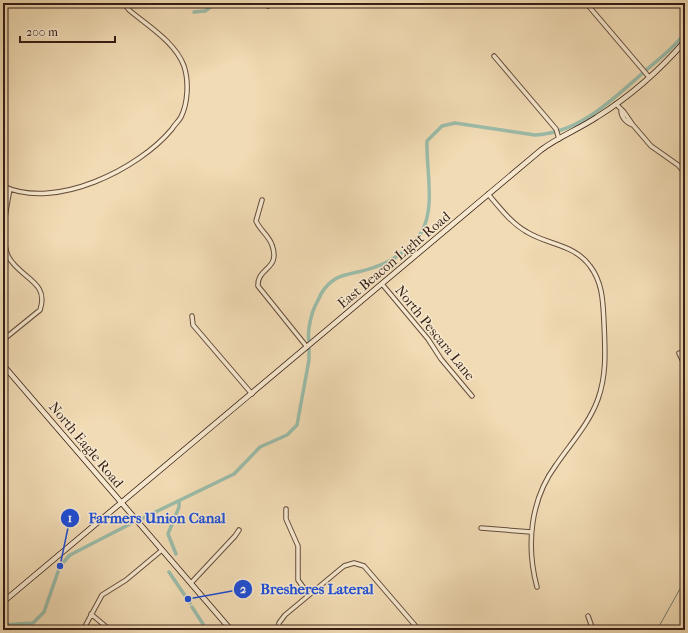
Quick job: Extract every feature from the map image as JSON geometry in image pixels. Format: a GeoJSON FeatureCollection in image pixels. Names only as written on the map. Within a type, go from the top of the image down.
{"type":"FeatureCollection","features":[{"type":"Feature","properties":{"kind":"main road","name":"East Beacon Light Road"},"geometry":{"type":"LineString","coordinates":[[3,602],[541,150],[616,104],[649,77],[685,41]]}},
{"type":"Feature","properties":{"kind":"main road","name":"North Eagle Road"},"geometry":{"type":"LineString","coordinates":[[3,365],[231,630]]}},
{"type":"Feature","properties":{"kind":"street"},"geometry":{"type":"LineString","coordinates":[[3,186],[10,189],[32,193],[53,192],[80,187],[105,177],[132,163],[163,140],[181,117],[186,100],[187,86],[183,66],[174,50],[129,10],[124,3]]}},
{"type":"Feature","properties":{"kind":"street"},"geometry":{"type":"LineString","coordinates":[[268,6],[272,3]]}},
{"type":"Feature","properties":{"kind":"street"},"geometry":{"type":"LineString","coordinates":[[586,3],[649,77]]}},
{"type":"Feature","properties":{"kind":"street"},"geometry":{"type":"LineString","coordinates":[[494,56],[518,81],[556,131],[559,139]]}},
{"type":"Feature","properties":{"kind":"street"},"geometry":{"type":"LineString","coordinates":[[616,104],[621,110],[623,118],[629,124],[633,125],[651,146],[678,165],[685,173]]}},
{"type":"Feature","properties":{"kind":"street"},"geometry":{"type":"LineString","coordinates":[[3,340],[40,310],[43,303],[43,295],[39,288],[15,266],[8,256],[3,240],[4,217],[10,189]]}},
{"type":"Feature","properties":{"kind":"street"},"geometry":{"type":"LineString","coordinates":[[488,194],[513,222],[523,230],[543,240],[571,249],[585,259],[596,274],[601,286],[603,300],[605,358],[602,385],[598,399],[584,427],[554,467],[544,484],[533,517],[531,532],[531,561],[537,586]]}},
{"type":"Feature","properties":{"kind":"street"},"geometry":{"type":"LineString","coordinates":[[262,200],[256,221],[272,244],[274,260],[271,266],[261,275],[258,286],[307,347]]}},
{"type":"Feature","properties":{"kind":"street","name":"North Pescara Lane"},"geometry":{"type":"LineString","coordinates":[[382,284],[428,339],[441,359],[472,396]]}},
{"type":"Feature","properties":{"kind":"street"},"geometry":{"type":"LineString","coordinates":[[192,316],[191,319],[193,325],[252,394]]}},
{"type":"Feature","properties":{"kind":"street"},"geometry":{"type":"LineString","coordinates":[[679,352],[685,366]]}},
{"type":"Feature","properties":{"kind":"street"},"geometry":{"type":"LineString","coordinates":[[286,509],[286,519],[297,544],[298,580],[309,595]]}},
{"type":"Feature","properties":{"kind":"street"},"geometry":{"type":"LineString","coordinates":[[481,528],[531,532]]}},
{"type":"Feature","properties":{"kind":"street"},"geometry":{"type":"LineString","coordinates":[[191,583],[239,530]]}},
{"type":"Feature","properties":{"kind":"street"},"geometry":{"type":"LineString","coordinates":[[83,630],[102,595],[126,580],[162,550]]}},
{"type":"Feature","properties":{"kind":"street"},"geometry":{"type":"LineString","coordinates":[[279,630],[279,624],[284,615],[344,566],[354,563],[364,566],[418,630]]}},
{"type":"Feature","properties":{"kind":"street"},"geometry":{"type":"LineString","coordinates":[[91,614],[110,630]]}},
{"type":"Feature","properties":{"kind":"street"},"geometry":{"type":"LineString","coordinates":[[588,616],[593,630]]}},
{"type":"Feature","properties":{"kind":"waterway"},"geometry":{"type":"LineString","coordinates":[[194,12],[205,11],[216,3]]}},
{"type":"Feature","properties":{"kind":"waterway"},"geometry":{"type":"LineString","coordinates":[[309,341],[308,338],[312,314],[326,286],[338,277],[367,270],[394,258],[407,249],[421,233],[426,223],[429,201],[427,141],[442,126],[455,123],[535,135],[551,133],[567,128],[595,113],[608,103],[676,44],[685,33]]}},
{"type":"Feature","properties":{"kind":"waterway"},"geometry":{"type":"LineString","coordinates":[[139,520],[234,474],[260,447],[287,435],[297,425],[309,360],[309,349]]}},
{"type":"Feature","properties":{"kind":"waterway"},"geometry":{"type":"LineString","coordinates":[[176,554],[168,534],[179,507],[179,501]]}},
{"type":"Feature","properties":{"kind":"waterway"},"geometry":{"type":"LineString","coordinates":[[3,625],[33,623],[44,612],[60,566],[70,555],[134,522]]}},
{"type":"Feature","properties":{"kind":"waterway"},"geometry":{"type":"LineString","coordinates":[[169,572],[190,603]]}},
{"type":"Feature","properties":{"kind":"waterway"},"geometry":{"type":"LineString","coordinates":[[657,630],[685,580]]}},
{"type":"Feature","properties":{"kind":"waterway"},"geometry":{"type":"LineString","coordinates":[[192,607],[203,624]]}},
{"type":"Feature","properties":{"kind":"place","name":"Farmers Union Canal"},"geometry":{"type":"Point","coordinates":[60,566]}},
{"type":"Feature","properties":{"kind":"place","name":"Bresheres Lateral"},"geometry":{"type":"Point","coordinates":[188,599]}}]}
